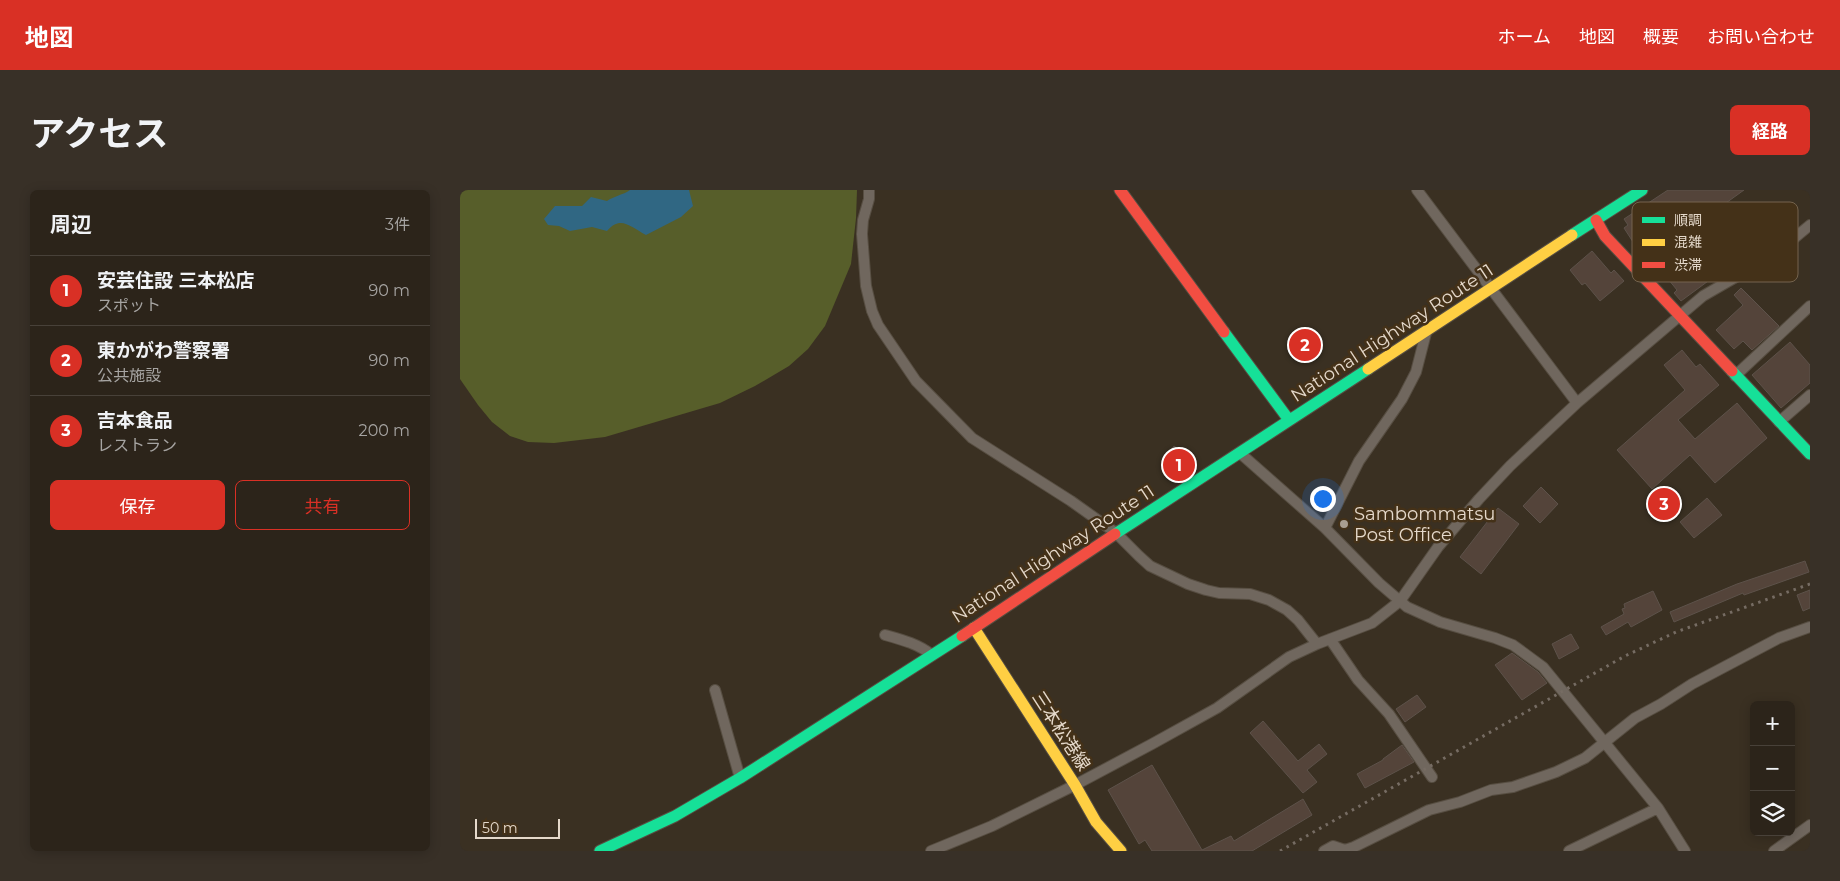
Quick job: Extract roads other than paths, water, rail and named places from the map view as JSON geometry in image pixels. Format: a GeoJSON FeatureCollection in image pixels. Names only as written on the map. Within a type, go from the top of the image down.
{"type":"FeatureCollection","features":[{"type":"Feature","properties":{"kind":"main road"},"geometry":{"type":"LineString","coordinates":[[1120,190],[1289,420]]}},
{"type":"Feature","properties":{"kind":"main road","name":"National Highway Route 11"},"geometry":{"type":"LineString","coordinates":[[600,851],[675,816],[740,778],[974,628],[1639,191]]}},
{"type":"Feature","properties":{"kind":"main road"},"geometry":{"type":"LineString","coordinates":[[1596,220],[1605,236],[1632,265]]}},
{"type":"Feature","properties":{"kind":"main road"},"geometry":{"type":"LineString","coordinates":[[1648,282],[1810,454]]}},
{"type":"Feature","properties":{"kind":"main road","name":"三本松港線"},"geometry":{"type":"LineString","coordinates":[[974,628],[1075,785],[1096,822],[1122,851]]}},
{"type":"Feature","properties":{"kind":"street"},"geometry":{"type":"LineString","coordinates":[[869,190],[862,234],[866,286],[872,311],[878,325],[916,381],[972,438],[1071,501],[1116,533],[1150,566],[1188,584],[1220,593],[1260,596],[1277,604],[1298,620],[1317,644]]}},
{"type":"Feature","properties":{"kind":"street"},"geometry":{"type":"LineString","coordinates":[[1416,190],[1577,403]]}},
{"type":"Feature","properties":{"kind":"street"},"geometry":{"type":"LineString","coordinates":[[1798,236],[1810,225]]}},
{"type":"Feature","properties":{"kind":"street"},"geometry":{"type":"LineString","coordinates":[[931,851],[992,826],[1075,785],[1217,708],[1289,657],[1372,623],[1400,601],[1438,546],[1510,466],[1577,403],[1679,315],[1703,296],[1727,282]]}},
{"type":"Feature","properties":{"kind":"street"},"geometry":{"type":"LineString","coordinates":[[1735,376],[1810,306]]}},
{"type":"Feature","properties":{"kind":"street"},"geometry":{"type":"LineString","coordinates":[[1325,528],[1359,461],[1402,398],[1416,372],[1426,332]]}},
{"type":"Feature","properties":{"kind":"street"},"geometry":{"type":"LineString","coordinates":[[1779,422],[1810,395]]}},
{"type":"Feature","properties":{"kind":"street"},"geometry":{"type":"LineString","coordinates":[[1240,453],[1325,528],[1407,607],[1440,622],[1512,644],[1543,667],[1658,808],[1685,851]]}},
{"type":"Feature","properties":{"kind":"street"},"geometry":{"type":"LineString","coordinates":[[1324,851],[1333,846],[1345,850],[1354,847],[1428,810],[1460,802],[1491,790],[1512,788],[1556,772],[1585,758],[1635,718],[1692,684],[1779,638],[1810,627]]}},
{"type":"Feature","properties":{"kind":"street"},"geometry":{"type":"LineString","coordinates":[[885,635],[908,641],[932,654]]}},
{"type":"Feature","properties":{"kind":"street"},"geometry":{"type":"LineString","coordinates":[[1330,639],[1358,680],[1389,714],[1432,777]]}},
{"type":"Feature","properties":{"kind":"street"},"geometry":{"type":"LineString","coordinates":[[715,690],[740,778]]}},
{"type":"Feature","properties":{"kind":"street"},"geometry":{"type":"LineString","coordinates":[[1569,851],[1658,808]]}},
{"type":"Feature","properties":{"kind":"street"},"geometry":{"type":"LineString","coordinates":[[1774,851],[1810,824]]}},
{"type":"Feature","properties":{"kind":"water"},"geometry":{"type":"Polygon","coordinates":[[[630,190],[689,190],[693,206],[681,217],[646,235],[621,223],[612,226],[607,231],[592,227],[570,231],[559,226],[548,225],[544,219],[555,206],[582,206],[591,197],[607,201],[630,190]]]}},
{"type":"Feature","properties":{"kind":"railway"},"geometry":{"type":"LineString","coordinates":[[1280,851],[1625,656],[1676,632],[1810,584]]}},
{"type":"Feature","properties":{"kind":"place","name":"東かがわ警察署"},"geometry":{"type":"Point","coordinates":[1305,345]}},
{"type":"Feature","properties":{"kind":"place","name":"安芸住設 三本松店"},"geometry":{"type":"Point","coordinates":[1179,465]}},
{"type":"Feature","properties":{"kind":"place","name":"吉本食品"},"geometry":{"type":"Point","coordinates":[1664,504]}},
{"type":"Feature","properties":{"kind":"place","name":"Sambommatsu Post Office"},"geometry":{"type":"Point","coordinates":[1344,524]}}]}
